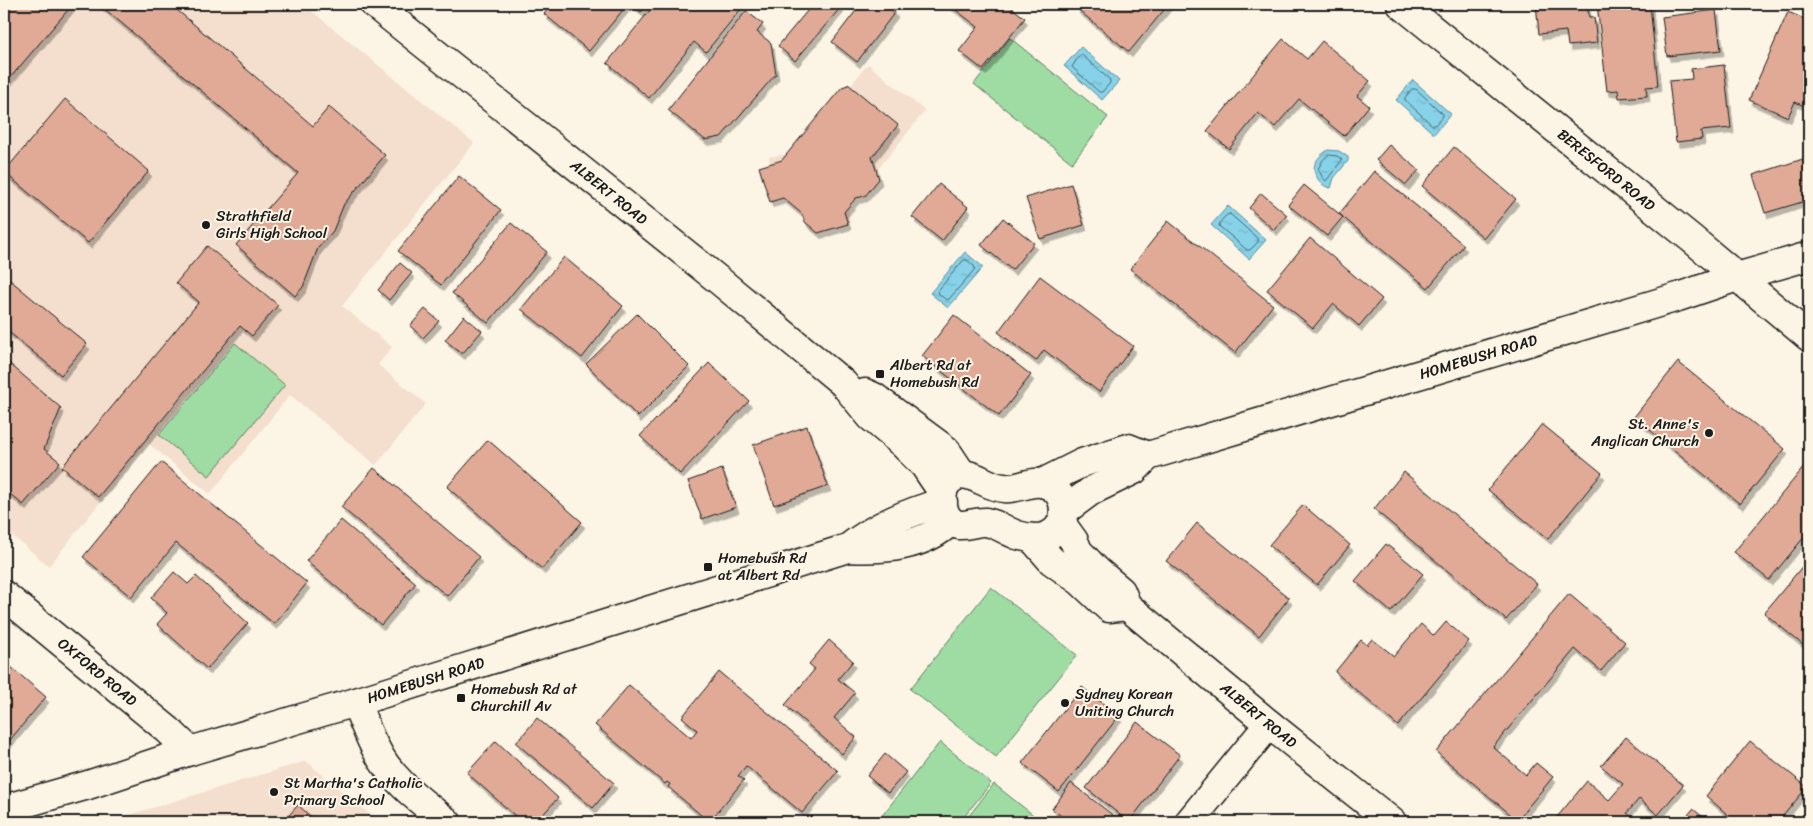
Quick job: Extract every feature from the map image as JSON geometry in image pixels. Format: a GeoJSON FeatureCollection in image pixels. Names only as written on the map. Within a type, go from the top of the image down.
{"type":"FeatureCollection","features":[{"type":"Feature","properties":{"kind":"main road","name":"ALBERT ROAD"},"geometry":{"type":"LineString","coordinates":[[374,4],[721,282],[843,383],[874,396],[946,450],[949,498]]}},
{"type":"Feature","properties":{"kind":"main road","name":"BERESFORD ROAD"},"geometry":{"type":"LineString","coordinates":[[1402,4],[1809,337]]}},
{"type":"Feature","properties":{"kind":"main road","name":"HOMEBUSH ROAD"},"geometry":{"type":"LineString","coordinates":[[1032,538],[1048,536],[1063,517],[1091,491],[1134,470],[1148,456],[1809,256]]}},
{"type":"Feature","properties":{"kind":"main road"},"geometry":{"type":"LineString","coordinates":[[1042,482],[1082,463],[1128,448],[1148,456]]}},
{"type":"Feature","properties":{"kind":"main road"},"geometry":{"type":"LineString","coordinates":[[1063,517],[1063,501],[1057,492],[1042,482],[1014,488],[1003,488],[993,486],[970,475],[949,498],[959,524],[988,523],[1015,534],[1032,538],[1052,561],[1080,581],[1110,608],[1127,606]]}},
{"type":"Feature","properties":{"kind":"main road","name":"HOMEBUSH ROAD"},"geometry":{"type":"LineString","coordinates":[[4,809],[88,785],[190,751],[356,702],[848,548],[874,550],[924,539],[940,531],[949,498]]}},
{"type":"Feature","properties":{"kind":"main road","name":"ALBERT ROAD"},"geometry":{"type":"LineString","coordinates":[[1063,517],[1078,551],[1097,571],[1121,591],[1127,606],[1269,724],[1392,822]]}},
{"type":"Feature","properties":{"kind":"main road","name":"OXFORD ROAD"},"geometry":{"type":"LineString","coordinates":[[4,595],[168,730],[190,751]]}},
{"type":"Feature","properties":{"kind":"main road"},"geometry":{"type":"LineString","coordinates":[[356,702],[376,750],[385,764],[408,790],[446,822]]}},
{"type":"Feature","properties":{"kind":"main road"},"geometry":{"type":"LineString","coordinates":[[1189,822],[1269,724]]}},
{"type":"Feature","properties":{"kind":"shaded area","name":"Strathfield Girls High School"},"geometry":{"type":"Polygon","coordinates":[[[4,4],[303,4],[474,143],[342,306],[392,347],[378,365],[426,404],[376,465],[290,395],[210,494],[148,443],[49,566],[4,529],[4,4]]]}},
{"type":"Feature","properties":{"kind":"shaded area"},"geometry":{"type":"Polygon","coordinates":[[[868,64],[925,111],[848,206],[850,224],[812,228],[810,211],[773,191],[769,157],[795,153],[868,64]]]}},
{"type":"Feature","properties":{"kind":"shaded area","name":"St Martha's Catholic Primary School"},"geometry":{"type":"Polygon","coordinates":[[[306,761],[379,822],[106,822],[306,761]]]}},
{"type":"Feature","properties":{"kind":"green space"},"geometry":{"type":"Polygon","coordinates":[[[1010,38],[1108,117],[1072,163],[974,84],[1010,38]]]}},
{"type":"Feature","properties":{"kind":"green space"},"geometry":{"type":"Polygon","coordinates":[[[235,343],[285,385],[209,476],[159,435],[235,343]]]}},
{"type":"Feature","properties":{"kind":"green space"},"geometry":{"type":"Polygon","coordinates":[[[991,587],[1077,655],[996,757],[910,689],[991,587]]]}},
{"type":"Feature","properties":{"kind":"green space"},"geometry":{"type":"Polygon","coordinates":[[[940,742],[991,783],[960,822],[877,822],[940,742]]]}},
{"type":"Feature","properties":{"kind":"green space"},"geometry":{"type":"Polygon","coordinates":[[[994,784],[1042,822],[964,822],[994,784]]]}},
{"type":"Feature","properties":{"kind":"water"},"geometry":{"type":"Polygon","coordinates":[[[1081,47],[1119,81],[1102,100],[1064,66],[1081,47]]]}},
{"type":"Feature","properties":{"kind":"water"},"geometry":{"type":"Polygon","coordinates":[[[1413,80],[1451,114],[1434,134],[1396,100],[1413,80]]]}},
{"type":"Feature","properties":{"kind":"water"},"geometry":{"type":"Polygon","coordinates":[[[1328,150],[1339,151],[1348,157],[1348,161],[1334,178],[1331,188],[1320,182],[1314,170],[1315,163],[1328,150]]]}},
{"type":"Feature","properties":{"kind":"water"},"geometry":{"type":"Polygon","coordinates":[[[1228,206],[1266,240],[1249,259],[1211,225],[1228,206]]]}},
{"type":"Feature","properties":{"kind":"water"},"geometry":{"type":"Polygon","coordinates":[[[965,252],[983,267],[948,308],[930,293],[965,252]]]}},
{"type":"Feature","properties":{"kind":"building"},"geometry":{"type":"Polygon","coordinates":[[[13,4],[73,4],[4,85],[4,14],[13,4]]]}},
{"type":"Feature","properties":{"kind":"building"},"geometry":{"type":"Polygon","coordinates":[[[99,4],[170,4],[313,126],[329,107],[385,155],[344,204],[333,231],[318,248],[303,287],[295,296],[236,245],[298,173],[99,4]]]}},
{"type":"Feature","properties":{"kind":"building"},"geometry":{"type":"Polygon","coordinates":[[[552,4],[628,4],[589,51],[544,14],[552,4]]]}},
{"type":"Feature","properties":{"kind":"building"},"geometry":{"type":"Polygon","coordinates":[[[631,4],[648,4],[641,12],[631,4]]]}},
{"type":"Feature","properties":{"kind":"building"},"geometry":{"type":"Polygon","coordinates":[[[655,4],[745,4],[706,52],[694,42],[649,98],[607,63],[655,4]]]}},
{"type":"Feature","properties":{"kind":"building"},"geometry":{"type":"Polygon","coordinates":[[[813,4],[838,4],[841,7],[795,61],[778,46],[813,4]]]}},
{"type":"Feature","properties":{"kind":"building"},"geometry":{"type":"Polygon","coordinates":[[[861,4],[883,4],[895,12],[857,62],[832,42],[861,4]]]}},
{"type":"Feature","properties":{"kind":"building"},"geometry":{"type":"Polygon","coordinates":[[[948,4],[1007,4],[1025,18],[983,70],[959,51],[978,27],[948,4]]]}},
{"type":"Feature","properties":{"kind":"building"},"geometry":{"type":"Polygon","coordinates":[[[1080,4],[1169,4],[1129,52],[1076,8],[1080,4]]]}},
{"type":"Feature","properties":{"kind":"building"},"geometry":{"type":"Polygon","coordinates":[[[1536,4],[1587,4],[1589,17],[1594,17],[1597,43],[1568,46],[1566,31],[1539,34],[1536,4]]]}},
{"type":"Feature","properties":{"kind":"building"},"geometry":{"type":"Polygon","coordinates":[[[1597,4],[1650,4],[1658,86],[1646,87],[1647,96],[1619,98],[1618,90],[1607,91],[1597,4]]]}},
{"type":"Feature","properties":{"kind":"building"},"geometry":{"type":"Polygon","coordinates":[[[1716,10],[1721,50],[1667,56],[1662,17],[1716,10]]]}},
{"type":"Feature","properties":{"kind":"building"},"geometry":{"type":"Polygon","coordinates":[[[746,11],[763,24],[757,32],[771,43],[776,74],[721,137],[705,140],[668,110],[746,11]]]}},
{"type":"Feature","properties":{"kind":"building"},"geometry":{"type":"Polygon","coordinates":[[[1788,12],[1809,21],[1809,108],[1795,102],[1788,117],[1749,100],[1788,12]]]}},
{"type":"Feature","properties":{"kind":"building"},"geometry":{"type":"Polygon","coordinates":[[[1283,39],[1307,59],[1322,41],[1370,81],[1357,96],[1369,106],[1344,136],[1299,99],[1275,127],[1258,113],[1229,149],[1207,131],[1283,39]]]}},
{"type":"Feature","properties":{"kind":"building"},"geometry":{"type":"Polygon","coordinates":[[[1724,65],[1731,128],[1701,131],[1702,139],[1676,142],[1669,81],[1692,79],[1691,69],[1724,65]]]}},
{"type":"Feature","properties":{"kind":"building"},"geometry":{"type":"Polygon","coordinates":[[[848,84],[898,125],[872,157],[879,179],[865,196],[856,198],[844,212],[848,224],[818,233],[805,222],[802,214],[783,198],[770,202],[759,167],[782,160],[842,87],[848,84]]]}},
{"type":"Feature","properties":{"kind":"building"},"geometry":{"type":"Polygon","coordinates":[[[65,99],[149,171],[88,243],[4,172],[65,99]]]}},
{"type":"Feature","properties":{"kind":"building"},"geometry":{"type":"Polygon","coordinates":[[[1389,145],[1419,170],[1406,185],[1376,160],[1389,145]]]}},
{"type":"Feature","properties":{"kind":"building"},"geometry":{"type":"Polygon","coordinates":[[[1454,147],[1516,199],[1484,238],[1422,186],[1454,147]]]}},
{"type":"Feature","properties":{"kind":"building"},"geometry":{"type":"Polygon","coordinates":[[[1809,157],[1809,200],[1765,213],[1753,175],[1809,157]]]}},
{"type":"Feature","properties":{"kind":"building"},"geometry":{"type":"Polygon","coordinates":[[[1374,171],[1464,245],[1428,288],[1339,214],[1374,171]]]}},
{"type":"Feature","properties":{"kind":"building"},"geometry":{"type":"Polygon","coordinates":[[[459,176],[501,210],[441,285],[398,251],[459,176]]]}},
{"type":"Feature","properties":{"kind":"building"},"geometry":{"type":"Polygon","coordinates":[[[939,184],[968,207],[942,241],[912,217],[939,184]]]}},
{"type":"Feature","properties":{"kind":"building"},"geometry":{"type":"Polygon","coordinates":[[[1071,184],[1084,225],[1040,239],[1026,198],[1071,184]]]}},
{"type":"Feature","properties":{"kind":"building"},"geometry":{"type":"Polygon","coordinates":[[[1304,185],[1343,217],[1327,236],[1288,205],[1304,185]]]}},
{"type":"Feature","properties":{"kind":"building"},"geometry":{"type":"Polygon","coordinates":[[[1261,193],[1287,215],[1274,230],[1249,208],[1261,193]]]}},
{"type":"Feature","properties":{"kind":"building"},"geometry":{"type":"Polygon","coordinates":[[[1003,218],[1034,243],[1012,270],[981,245],[1003,218]]]}},
{"type":"Feature","properties":{"kind":"building"},"geometry":{"type":"Polygon","coordinates":[[[1168,221],[1273,305],[1235,353],[1130,269],[1168,221]]]}},
{"type":"Feature","properties":{"kind":"building"},"geometry":{"type":"Polygon","coordinates":[[[511,223],[547,252],[488,323],[452,293],[511,223]]]}},
{"type":"Feature","properties":{"kind":"building"},"geometry":{"type":"Polygon","coordinates":[[[1310,238],[1382,299],[1359,326],[1333,304],[1313,328],[1267,290],[1310,238]]]}},
{"type":"Feature","properties":{"kind":"building"},"geometry":{"type":"Polygon","coordinates":[[[207,246],[278,305],[252,336],[240,326],[98,497],[62,467],[199,302],[176,283],[207,246]]]}},
{"type":"Feature","properties":{"kind":"building"},"geometry":{"type":"Polygon","coordinates":[[[564,257],[623,306],[582,358],[521,309],[564,257]]]}},
{"type":"Feature","properties":{"kind":"building"},"geometry":{"type":"Polygon","coordinates":[[[400,263],[412,273],[389,300],[378,290],[400,263]]]}},
{"type":"Feature","properties":{"kind":"building"},"geometry":{"type":"Polygon","coordinates":[[[4,275],[87,344],[61,375],[4,328],[4,275]]]}},
{"type":"Feature","properties":{"kind":"building"},"geometry":{"type":"Polygon","coordinates":[[[1040,276],[1133,346],[1099,392],[1044,350],[1036,361],[998,332],[1040,276]]]}},
{"type":"Feature","properties":{"kind":"building"},"geometry":{"type":"Polygon","coordinates":[[[425,309],[439,321],[423,338],[410,326],[425,309]]]}},
{"type":"Feature","properties":{"kind":"building"},"geometry":{"type":"Polygon","coordinates":[[[637,314],[689,366],[638,417],[586,364],[637,314]]]}},
{"type":"Feature","properties":{"kind":"building"},"geometry":{"type":"Polygon","coordinates":[[[954,315],[1031,375],[999,416],[922,356],[954,315]]]}},
{"type":"Feature","properties":{"kind":"building"},"geometry":{"type":"Polygon","coordinates":[[[464,316],[482,331],[462,354],[445,340],[464,316]]]}},
{"type":"Feature","properties":{"kind":"building"},"geometry":{"type":"Polygon","coordinates":[[[4,359],[61,408],[44,449],[60,462],[23,505],[4,489],[4,359]]]}},
{"type":"Feature","properties":{"kind":"building","name":"St. Anne's Anglican Church"},"geometry":{"type":"Polygon","coordinates":[[[1678,362],[1785,449],[1740,504],[1634,417],[1678,362]]]}},
{"type":"Feature","properties":{"kind":"building"},"geometry":{"type":"Polygon","coordinates":[[[709,363],[749,401],[680,474],[640,436],[709,363]]]}},
{"type":"Feature","properties":{"kind":"building"},"geometry":{"type":"Polygon","coordinates":[[[1542,424],[1602,473],[1548,539],[1488,490],[1542,424]]]}},
{"type":"Feature","properties":{"kind":"building"},"geometry":{"type":"Polygon","coordinates":[[[807,426],[828,486],[774,505],[753,445],[807,426]]]}},
{"type":"Feature","properties":{"kind":"building"},"geometry":{"type":"Polygon","coordinates":[[[488,440],[582,522],[542,569],[447,487],[488,440]]]}},
{"type":"Feature","properties":{"kind":"building"},"geometry":{"type":"Polygon","coordinates":[[[1809,461],[1809,531],[1769,580],[1734,552],[1809,461]]]}},
{"type":"Feature","properties":{"kind":"building"},"geometry":{"type":"Polygon","coordinates":[[[161,462],[307,583],[274,624],[176,543],[131,597],[83,557],[161,462]]]}},
{"type":"Feature","properties":{"kind":"building"},"geometry":{"type":"Polygon","coordinates":[[[374,468],[479,557],[447,596],[341,507],[374,468]]]}},
{"type":"Feature","properties":{"kind":"building"},"geometry":{"type":"Polygon","coordinates":[[[722,469],[736,507],[702,519],[688,481],[722,469]]]}},
{"type":"Feature","properties":{"kind":"building"},"geometry":{"type":"Polygon","coordinates":[[[1404,472],[1537,584],[1506,620],[1374,509],[1404,472]]]}},
{"type":"Feature","properties":{"kind":"building"},"geometry":{"type":"Polygon","coordinates":[[[1303,505],[1350,545],[1317,585],[1269,545],[1303,505]]]}},
{"type":"Feature","properties":{"kind":"building"},"geometry":{"type":"Polygon","coordinates":[[[341,520],[416,583],[381,625],[306,561],[341,520]]]}},
{"type":"Feature","properties":{"kind":"building"},"geometry":{"type":"Polygon","coordinates":[[[1197,523],[1289,598],[1259,636],[1166,561],[1197,523]]]}},
{"type":"Feature","properties":{"kind":"building"},"geometry":{"type":"Polygon","coordinates":[[[1386,544],[1423,574],[1391,612],[1355,581],[1386,544]]]}},
{"type":"Feature","properties":{"kind":"building"},"geometry":{"type":"Polygon","coordinates":[[[1809,558],[1809,650],[1764,613],[1809,558]]]}},
{"type":"Feature","properties":{"kind":"building"},"geometry":{"type":"Polygon","coordinates":[[[174,572],[188,584],[196,576],[248,623],[207,669],[157,624],[167,613],[151,598],[174,572]]]}},
{"type":"Feature","properties":{"kind":"building"},"geometry":{"type":"Polygon","coordinates":[[[1569,594],[1625,642],[1601,671],[1575,649],[1493,747],[1526,775],[1536,763],[1553,777],[1517,820],[1436,752],[1569,594]]]}},
{"type":"Feature","properties":{"kind":"building"},"geometry":{"type":"Polygon","coordinates":[[[1446,622],[1469,641],[1398,726],[1335,672],[1361,640],[1367,645],[1372,639],[1394,656],[1421,624],[1434,636],[1446,622]]]}},
{"type":"Feature","properties":{"kind":"building"},"geometry":{"type":"Polygon","coordinates":[[[829,640],[853,661],[838,679],[855,693],[834,718],[856,737],[842,754],[785,705],[815,669],[809,664],[829,640]]]}},
{"type":"Feature","properties":{"kind":"building"},"geometry":{"type":"Polygon","coordinates":[[[4,661],[46,697],[4,747],[4,661]]]}},
{"type":"Feature","properties":{"kind":"building"},"geometry":{"type":"Polygon","coordinates":[[[719,672],[838,771],[802,813],[746,766],[738,776],[744,780],[709,822],[668,787],[670,784],[667,782],[665,784],[595,725],[629,685],[691,738],[697,730],[682,717],[719,672]]]}},
{"type":"Feature","properties":{"kind":"building"},"geometry":{"type":"Polygon","coordinates":[[[1082,687],[1119,716],[1059,792],[1022,763],[1082,687]]]}},
{"type":"Feature","properties":{"kind":"building"},"geometry":{"type":"Polygon","coordinates":[[[537,718],[614,783],[593,808],[516,743],[537,718]]]}},
{"type":"Feature","properties":{"kind":"building"},"geometry":{"type":"Polygon","coordinates":[[[1137,722],[1180,755],[1129,822],[1086,788],[1137,722]]]}},
{"type":"Feature","properties":{"kind":"building"},"geometry":{"type":"Polygon","coordinates":[[[1626,737],[1683,785],[1658,815],[1639,799],[1627,813],[1637,822],[1553,822],[1587,781],[1609,800],[1623,784],[1601,766],[1626,737]]]}},
{"type":"Feature","properties":{"kind":"building"},"geometry":{"type":"Polygon","coordinates":[[[496,741],[558,798],[536,822],[522,822],[467,773],[496,741]]]}},
{"type":"Feature","properties":{"kind":"building"},"geometry":{"type":"Polygon","coordinates":[[[1750,741],[1807,787],[1778,822],[1722,822],[1728,815],[1706,796],[1750,741]]]}},
{"type":"Feature","properties":{"kind":"building"},"geometry":{"type":"Polygon","coordinates":[[[885,754],[906,772],[888,793],[867,776],[885,754]]]}},
{"type":"Feature","properties":{"kind":"building"},"geometry":{"type":"Polygon","coordinates":[[[1071,783],[1122,822],[1069,822],[1052,809],[1071,783]]]}},
{"type":"Feature","properties":{"kind":"building"},"geometry":{"type":"Polygon","coordinates":[[[298,805],[317,822],[283,822],[298,805]]]}},
{"type":"Feature","properties":{"kind":"building"},"geometry":{"type":"Polygon","coordinates":[[[1693,809],[1709,822],[1682,822],[1693,809]]]}},
{"type":"Feature","properties":{"kind":"place","name":"Strathfield Girls High School"},"geometry":{"type":"Point","coordinates":[206,225]}},
{"type":"Feature","properties":{"kind":"place","name":"Albert Rd at Homebush Rd"},"geometry":{"type":"Point","coordinates":[880,374]}},
{"type":"Feature","properties":{"kind":"place","name":"St. Anne's Anglican Church"},"geometry":{"type":"Point","coordinates":[1709,433]}},
{"type":"Feature","properties":{"kind":"place","name":"Homebush Rd at Albert Rd"},"geometry":{"type":"Point","coordinates":[708,567]}},
{"type":"Feature","properties":{"kind":"place","name":"Homebush Rd at Churchill Av"},"geometry":{"type":"Point","coordinates":[461,698]}},
{"type":"Feature","properties":{"kind":"place","name":"Sydney Korean Uniting Church"},"geometry":{"type":"Point","coordinates":[1065,703]}},
{"type":"Feature","properties":{"kind":"place","name":"St Martha's Catholic Primary School"},"geometry":{"type":"Point","coordinates":[274,792]}}]}
